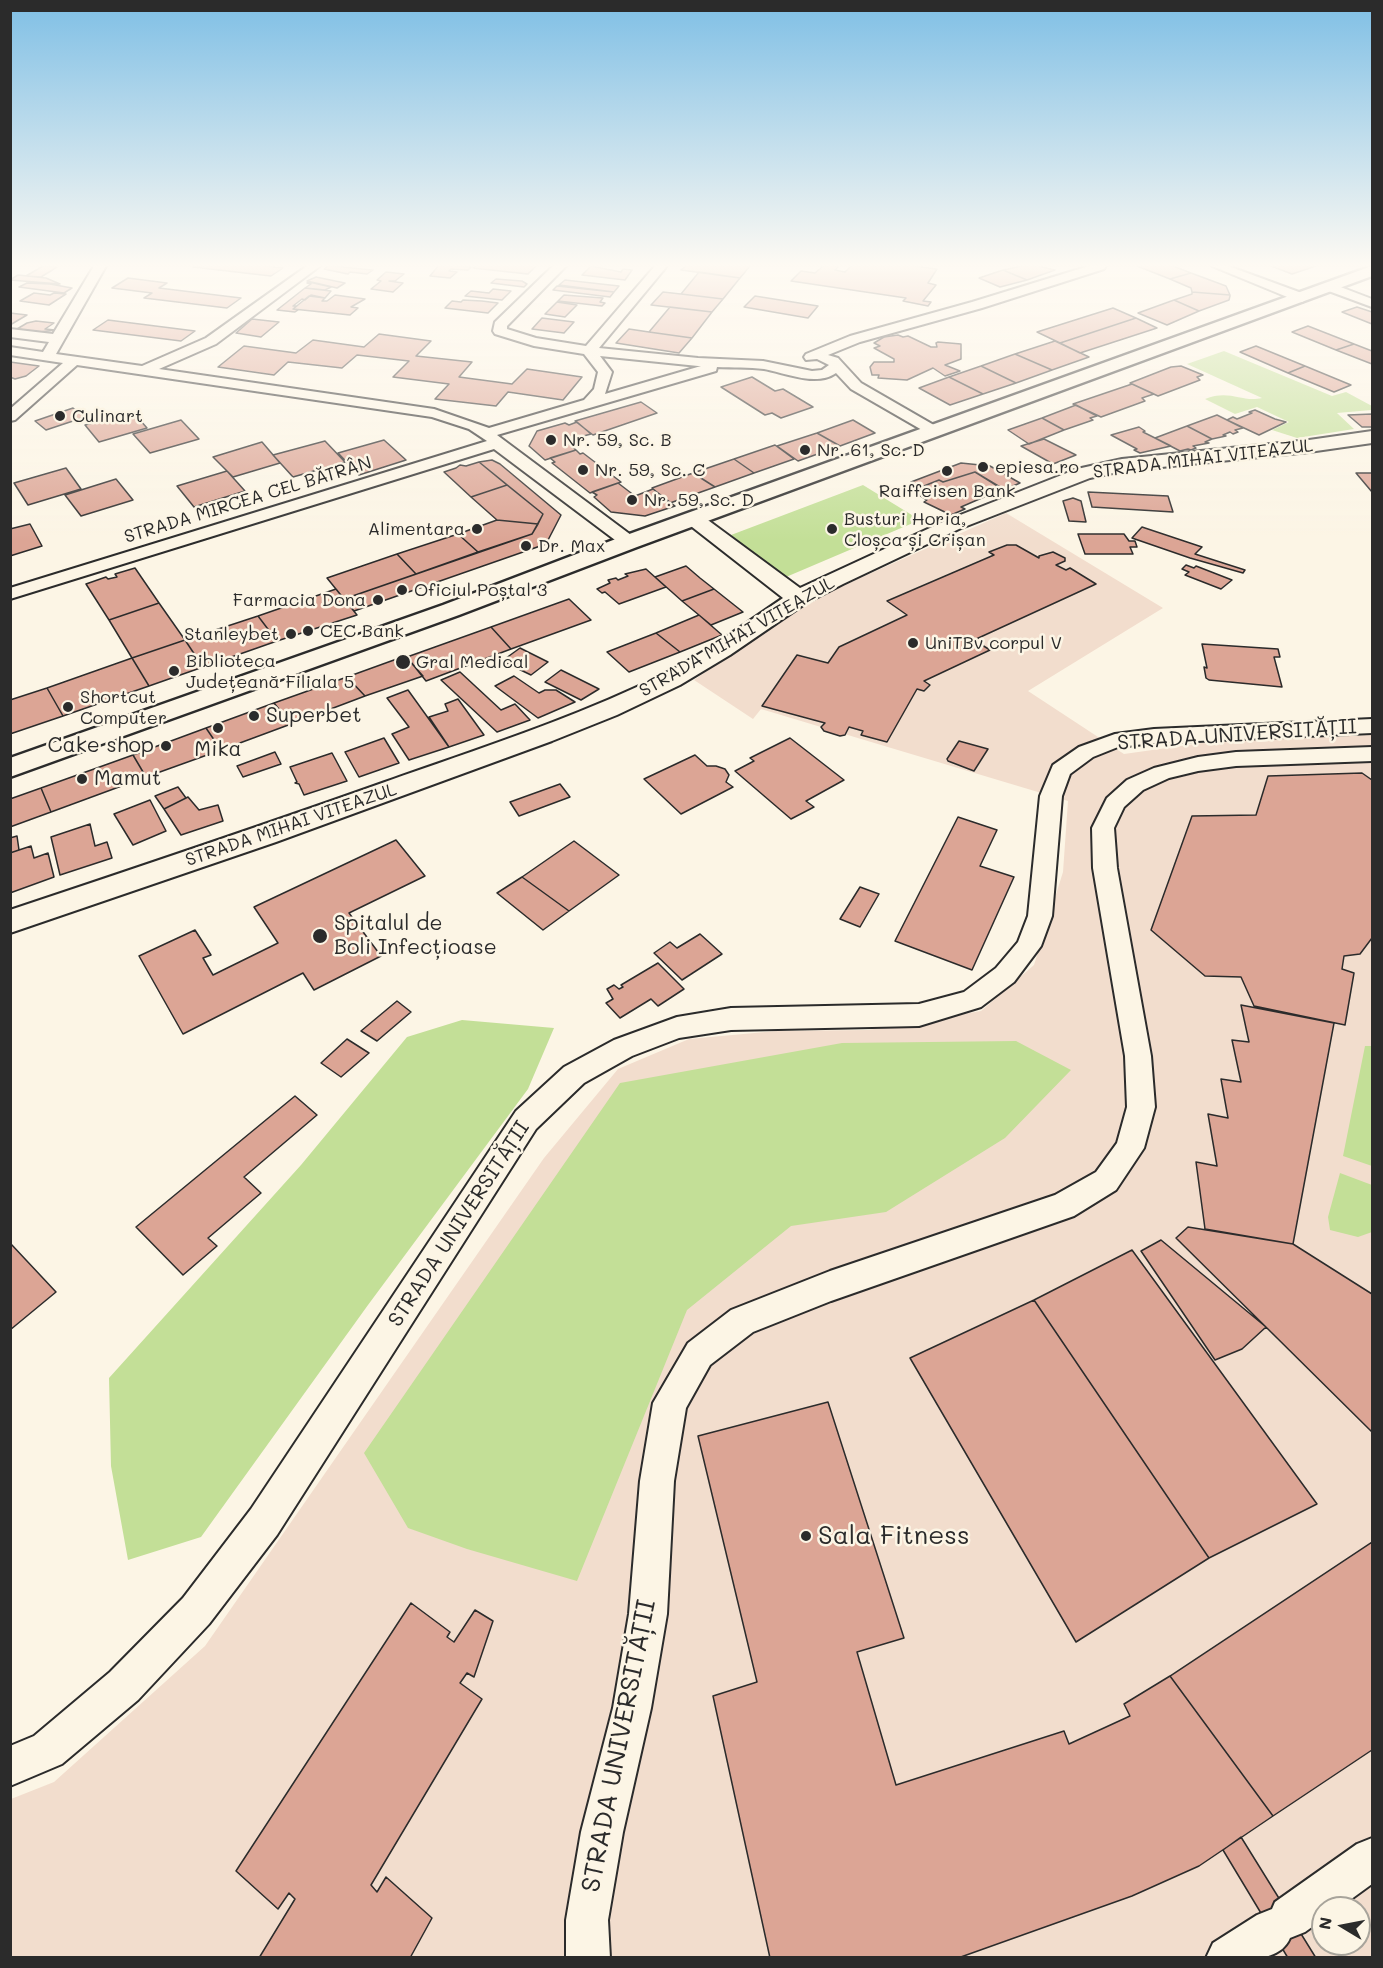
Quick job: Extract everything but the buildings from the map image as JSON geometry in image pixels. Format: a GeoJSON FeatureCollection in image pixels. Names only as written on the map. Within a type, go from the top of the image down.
{"type":"FeatureCollection","features":[{"type":"Feature","properties":{"kind":"main road"},"geometry":{"type":"LineString","coordinates":[[10,768],[451,610],[629,542],[1136,358]]}},
{"type":"Feature","properties":{"kind":"street"},"geometry":{"type":"LineString","coordinates":[[52,358],[434,413],[492,438],[629,542]]}},
{"type":"Feature","properties":{"kind":"street"},"geometry":{"type":"LineString","coordinates":[[142,371],[172,358]]}},
{"type":"Feature","properties":{"kind":"street"},"geometry":{"type":"LineString","coordinates":[[588,405],[601,390],[605,372],[594,358]]}},
{"type":"Feature","properties":{"kind":"street"},"geometry":{"type":"LineString","coordinates":[[662,358],[728,364],[763,365],[803,362],[834,364],[856,386]]}},
{"type":"Feature","properties":{"kind":"street"},"geometry":{"type":"LineString","coordinates":[[803,362],[812,358]]}},
{"type":"Feature","properties":{"kind":"street"},"geometry":{"type":"LineString","coordinates":[[819,375],[832,371],[839,358]]}},
{"type":"Feature","properties":{"kind":"street"},"geometry":{"type":"LineString","coordinates":[[10,417],[73,361]]}},
{"type":"Feature","properties":{"kind":"street"},"geometry":{"type":"LineString","coordinates":[[803,362],[805,374],[819,375],[856,386],[934,431]]}},
{"type":"Feature","properties":{"kind":"street","name":"STRADA MIRCEA CEL BĂTRÂN"},"geometry":{"type":"LineString","coordinates":[[10,594],[588,405],[728,364]]}},
{"type":"Feature","properties":{"kind":"street","name":"STRADA MIHAI VITEAZUL"},"geometry":{"type":"LineString","coordinates":[[10,922],[277,831],[543,735],[608,709],[671,680],[722,650],[798,598],[952,525],[1084,473],[1122,465],[1309,446],[1372,437]]}},
{"type":"Feature","properties":{"kind":"street"},"geometry":{"type":"LineString","coordinates":[[694,519],[798,598]]}},
{"type":"Feature","properties":{"kind":"street","name":"STRADA UNIVERSITĂȚII"},"geometry":{"type":"LineString","coordinates":[[10,1766],[48,1750],[124,1686],[196,1611],[264,1522],[526,1120],[574,1076],[623,1048],[677,1028],[731,1018],[920,1014],[972,1000],[1005,975],[1029,946],[1040,916],[1051,796],[1061,770],[1086,752],[1116,741],[1154,736],[1372,726]]}},
{"type":"Feature","properties":{"kind":"street","name":"STRADA UNIVERSITĂȚII"},"geometry":{"type":"LineString","coordinates":[[588,1958],[587,1920],[602,1832],[632,1708],[648,1614],[657,1481],[670,1403],[699,1354],[742,1321],[830,1286],[1064,1206],[1106,1180],[1130,1148],[1141,1107],[1137,1056],[1105,868],[1103,828],[1115,804],[1135,785],[1162,773],[1198,764],[1236,759],[1372,754]]}},
{"type":"Feature","properties":{"kind":"street"},"geometry":{"type":"LineString","coordinates":[[1228,1958],[1372,1859]]}},
{"type":"Feature","properties":{"kind":"shaded area"},"geometry":{"type":"Polygon","coordinates":[[[1006,513],[1163,608],[1028,691],[1124,754],[1216,741],[1372,735],[1372,1957],[11,1958],[11,1799],[54,1782],[205,1646],[544,1158],[618,1069],[689,1039],[776,1031],[868,1030],[981,1011],[1034,965],[1063,872],[1068,801],[761,709],[753,719],[694,680],[797,606],[1006,513]]]}},
{"type":"Feature","properties":{"kind":"green space"},"geometry":{"type":"Polygon","coordinates":[[[1205,358],[1240,358],[1332,396],[1346,392],[1372,406],[1372,410],[1337,413],[1354,429],[1297,438],[1272,430],[1289,422],[1257,407],[1235,414],[1205,399],[1222,395],[1248,399],[1262,398],[1187,364],[1205,358]]]}},
{"type":"Feature","properties":{"kind":"green space"},"geometry":{"type":"Polygon","coordinates":[[[863,485],[920,520],[786,577],[731,535],[863,485]]]}},
{"type":"Feature","properties":{"kind":"green space"},"geometry":{"type":"Polygon","coordinates":[[[462,1020],[554,1028],[528,1089],[368,1305],[201,1537],[128,1560],[111,1466],[109,1378],[301,1165],[407,1037],[462,1020]]]}},
{"type":"Feature","properties":{"kind":"green space"},"geometry":{"type":"Polygon","coordinates":[[[1016,1041],[1071,1070],[1005,1138],[886,1212],[791,1226],[687,1310],[577,1581],[467,1549],[408,1528],[364,1453],[620,1083],[842,1043],[1016,1041]]]}},
{"type":"Feature","properties":{"kind":"green space"},"geometry":{"type":"Polygon","coordinates":[[[1365,1046],[1372,1046],[1372,1166],[1343,1156],[1365,1046]]]}},
{"type":"Feature","properties":{"kind":"green space"},"geometry":{"type":"Polygon","coordinates":[[[1340,1173],[1372,1185],[1372,1232],[1358,1237],[1330,1230],[1328,1217],[1340,1173]]]}},
{"type":"Feature","properties":{"kind":"place","name":"Culinart"},"geometry":{"type":"Point","coordinates":[60,416]}},
{"type":"Feature","properties":{"kind":"place","name":"Nr. 59, Sc. B"},"geometry":{"type":"Point","coordinates":[551,440]}},
{"type":"Feature","properties":{"kind":"place","name":"Nr. 61, Sc. D"},"geometry":{"type":"Point","coordinates":[805,450]}},
{"type":"Feature","properties":{"kind":"place","name":"epiesa.ro"},"geometry":{"type":"Point","coordinates":[983,467]}},
{"type":"Feature","properties":{"kind":"place","name":"Nr. 59, Sc. C"},"geometry":{"type":"Point","coordinates":[583,470]}},
{"type":"Feature","properties":{"kind":"place","name":"Raiffeisen Bank"},"geometry":{"type":"Point","coordinates":[947,471]}},
{"type":"Feature","properties":{"kind":"place","name":"Nr. 59, Sc. D"},"geometry":{"type":"Point","coordinates":[632,500]}},
{"type":"Feature","properties":{"kind":"place","name":"Alimentara"},"geometry":{"type":"Point","coordinates":[477,529]}},
{"type":"Feature","properties":{"kind":"place","name":"Busturi Horia, Cloșca și Crișan"},"geometry":{"type":"Point","coordinates":[832,529]}},
{"type":"Feature","properties":{"kind":"place","name":"Dr. Max"},"geometry":{"type":"Point","coordinates":[526,546]}},
{"type":"Feature","properties":{"kind":"place","name":"Oficiul Poștal 3"},"geometry":{"type":"Point","coordinates":[402,590]}},
{"type":"Feature","properties":{"kind":"place","name":"Farmacia Dona"},"geometry":{"type":"Point","coordinates":[378,600]}},
{"type":"Feature","properties":{"kind":"place","name":"CEC Bank"},"geometry":{"type":"Point","coordinates":[308,631]}},
{"type":"Feature","properties":{"kind":"place","name":"Stanleybet"},"geometry":{"type":"Point","coordinates":[291,634]}},
{"type":"Feature","properties":{"kind":"place","name":"UniTBv corpul V"},"geometry":{"type":"Point","coordinates":[913,643]}},
{"type":"Feature","properties":{"kind":"place","name":"Gral Medical"},"geometry":{"type":"Point","coordinates":[403,662]}},
{"type":"Feature","properties":{"kind":"place","name":"Biblioteca Județeană Filiala 5"},"geometry":{"type":"Point","coordinates":[174,671]}},
{"type":"Feature","properties":{"kind":"place","name":"Shortcut Computer"},"geometry":{"type":"Point","coordinates":[68,707]}},
{"type":"Feature","properties":{"kind":"place","name":"Superbet"},"geometry":{"type":"Point","coordinates":[254,716]}},
{"type":"Feature","properties":{"kind":"place","name":"Mika"},"geometry":{"type":"Point","coordinates":[218,728]}},
{"type":"Feature","properties":{"kind":"place","name":"Cake shop"},"geometry":{"type":"Point","coordinates":[166,746]}},
{"type":"Feature","properties":{"kind":"place","name":"Mamut"},"geometry":{"type":"Point","coordinates":[82,779]}},
{"type":"Feature","properties":{"kind":"place","name":"Spitalul de Boli Infecțioase"},"geometry":{"type":"Point","coordinates":[320,936]}},
{"type":"Feature","properties":{"kind":"place","name":"Sala Fitness"},"geometry":{"type":"Point","coordinates":[806,1536]}}]}
